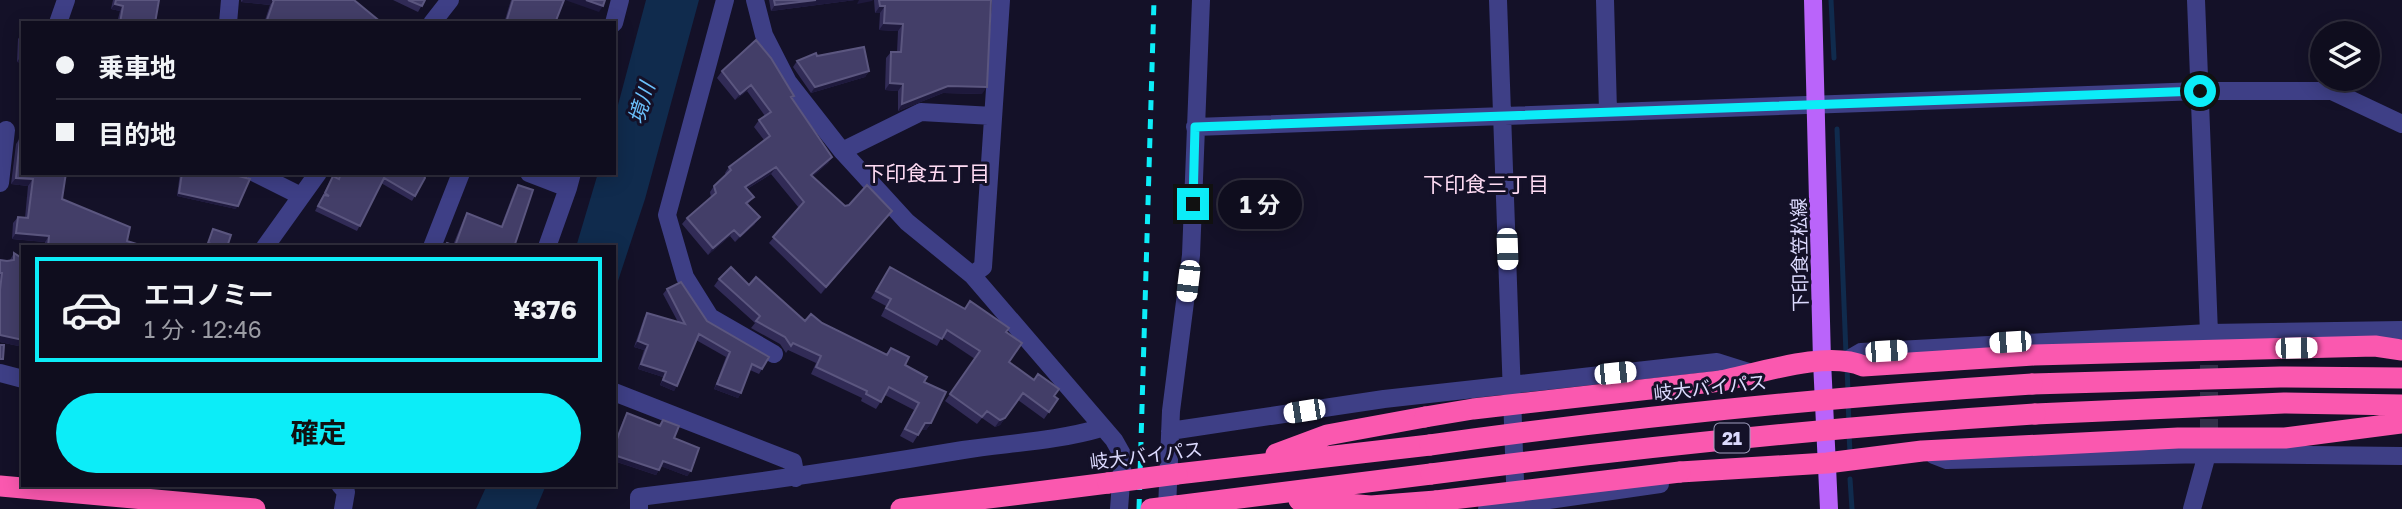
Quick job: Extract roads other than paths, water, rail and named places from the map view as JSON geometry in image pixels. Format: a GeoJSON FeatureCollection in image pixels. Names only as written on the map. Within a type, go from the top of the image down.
{"type":"FeatureCollection","features":[{"type":"Feature","properties":{"kind":"highway","name":"21"},"geometry":{"type":"LineString","coordinates":[[1247,464],[1327,435],[1473,408],[1721,381],[1822,361],[1849,359],[1863,366],[2048,354],[2375,346],[2402,350]]}},
{"type":"Feature","properties":{"kind":"highway","name":"岐大バイパス"},"geometry":{"type":"LineString","coordinates":[[901,509],[1630,418],[1856,395],[2032,384],[2280,377],[2402,378]]}},
{"type":"Feature","properties":{"kind":"highway","name":"21"},"geometry":{"type":"LineString","coordinates":[[1151,509],[1607,451],[1859,425],[2284,403],[2402,405]]}},
{"type":"Feature","properties":{"kind":"highway","name":"21"},"geometry":{"type":"LineString","coordinates":[[1255,496],[1371,506],[1436,501],[1680,472],[1827,463],[1922,450],[2178,438],[2285,438],[2402,424]]}},
{"type":"Feature","properties":{"kind":"highway"},"geometry":{"type":"LineString","coordinates":[[0,486],[255,509]]}},
{"type":"Feature","properties":{"kind":"main road","name":"下印食笠松線"},"geometry":{"type":"LineString","coordinates":[[1813,0],[1822,361],[1829,509]]}},
{"type":"Feature","properties":{"kind":"street"},"geometry":{"type":"LineString","coordinates":[[59,21],[66,0]]}},
{"type":"Feature","properties":{"kind":"street"},"geometry":{"type":"LineString","coordinates":[[228,21],[230,0]]}},
{"type":"Feature","properties":{"kind":"street"},"geometry":{"type":"LineString","coordinates":[[434,21],[450,0]]}},
{"type":"Feature","properties":{"kind":"street"},"geometry":{"type":"LineString","coordinates":[[615,21],[620,0]]}},
{"type":"Feature","properties":{"kind":"street"},"geometry":{"type":"LineString","coordinates":[[725,0],[667,215],[685,277],[710,317],[774,354]]}},
{"type":"Feature","properties":{"kind":"street"},"geometry":{"type":"LineString","coordinates":[[755,0],[764,36],[788,82],[842,151],[907,222],[972,275],[1114,440],[1123,456],[1119,509]]}},
{"type":"Feature","properties":{"kind":"street"},"geometry":{"type":"LineString","coordinates":[[972,275],[983,267],[1002,0]]}},
{"type":"Feature","properties":{"kind":"street"},"geometry":{"type":"LineString","coordinates":[[1172,507],[1170,431],[1191,256],[1201,0]]}},
{"type":"Feature","properties":{"kind":"street"},"geometry":{"type":"LineString","coordinates":[[1498,0],[1516,507]]}},
{"type":"Feature","properties":{"kind":"street"},"geometry":{"type":"LineString","coordinates":[[1605,0],[1608,111]]}},
{"type":"Feature","properties":{"kind":"street"},"geometry":{"type":"LineString","coordinates":[[2196,0],[2209,333]]}},
{"type":"Feature","properties":{"kind":"street"},"geometry":{"type":"LineString","coordinates":[[1195,127],[2200,91],[2332,91],[2402,124]]}},
{"type":"Feature","properties":{"kind":"street"},"geometry":{"type":"LineString","coordinates":[[842,151],[920,112],[993,116]]}},
{"type":"Feature","properties":{"kind":"street"},"geometry":{"type":"LineString","coordinates":[[0,183],[10,131]]}},
{"type":"Feature","properties":{"kind":"street"},"geometry":{"type":"LineString","coordinates":[[259,175],[301,196]]}},
{"type":"Feature","properties":{"kind":"street"},"geometry":{"type":"LineString","coordinates":[[266,245],[317,175]]}},
{"type":"Feature","properties":{"kind":"street"},"geometry":{"type":"LineString","coordinates":[[433,245],[460,175]]}},
{"type":"Feature","properties":{"kind":"street"},"geometry":{"type":"LineString","coordinates":[[541,175],[570,180],[548,245]]}},
{"type":"Feature","properties":{"kind":"street"},"geometry":{"type":"LineString","coordinates":[[1849,359],[1861,352],[2209,333],[2402,330]]}},
{"type":"Feature","properties":{"kind":"street"},"geometry":{"type":"LineString","coordinates":[[1170,431],[1512,384],[1717,362],[1755,374]]}},
{"type":"Feature","properties":{"kind":"street"},"geometry":{"type":"LineString","coordinates":[[0,373],[21,378]]}},
{"type":"Feature","properties":{"kind":"street"},"geometry":{"type":"LineString","coordinates":[[616,393],[793,462],[796,478]]}},
{"type":"Feature","properties":{"kind":"street"},"geometry":{"type":"LineString","coordinates":[[639,509],[639,497],[796,478],[1030,439],[1077,435],[1101,428]]}},
{"type":"Feature","properties":{"kind":"street"},"geometry":{"type":"LineString","coordinates":[[1922,450],[1947,460],[2208,450],[2402,456]]}},
{"type":"Feature","properties":{"kind":"street"},"geometry":{"type":"LineString","coordinates":[[2192,509],[2208,450]]}},
{"type":"Feature","properties":{"kind":"street"},"geometry":{"type":"LineString","coordinates":[[1487,509],[1516,507],[1728,474],[1735,469]]}},
{"type":"Feature","properties":{"kind":"street"},"geometry":{"type":"LineString","coordinates":[[342,487],[346,492],[343,509]]}},
{"type":"Feature","properties":{"kind":"water","name":"境川"},"geometry":{"type":"Polygon","coordinates":[[[646,0],[699,0],[645,199],[616,287],[616,245],[577,245],[597,175],[616,175],[616,112],[646,0]]]}},
{"type":"Feature","properties":{"kind":"water"},"geometry":{"type":"Polygon","coordinates":[[[486,487],[545,487],[536,509],[476,509],[486,487]]]}},
{"type":"Feature","properties":{"kind":"waterway"},"geometry":{"type":"LineString","coordinates":[[1831,0],[1834,58]]}},
{"type":"Feature","properties":{"kind":"waterway"},"geometry":{"type":"LineString","coordinates":[[1837,129],[1846,354]]}},
{"type":"Feature","properties":{"kind":"waterway"},"geometry":{"type":"LineString","coordinates":[[1847,367],[1848,392]]}},
{"type":"Feature","properties":{"kind":"waterway"},"geometry":{"type":"LineString","coordinates":[[1848,401],[1849,423]]}},
{"type":"Feature","properties":{"kind":"waterway"},"geometry":{"type":"LineString","coordinates":[[1849,433],[1850,453]]}},
{"type":"Feature","properties":{"kind":"waterway"},"geometry":{"type":"LineString","coordinates":[[1850,479],[1852,509]]}},
{"type":"Feature","properties":{"kind":"tunnel"},"geometry":{"type":"LineString","coordinates":[[2209,338],[2209,447]]}},
{"type":"Feature","properties":{"kind":"railway"},"geometry":{"type":"LineString","coordinates":[[1139,509],[1154,0]]}},
{"type":"Feature","properties":{"kind":"district","name":"下印食五丁目"},"geometry":{"type":"Point","coordinates":[927,173]}},
{"type":"Feature","properties":{"kind":"district","name":"下印食三丁目"},"geometry":{"type":"Point","coordinates":[1486,184]}}]}
